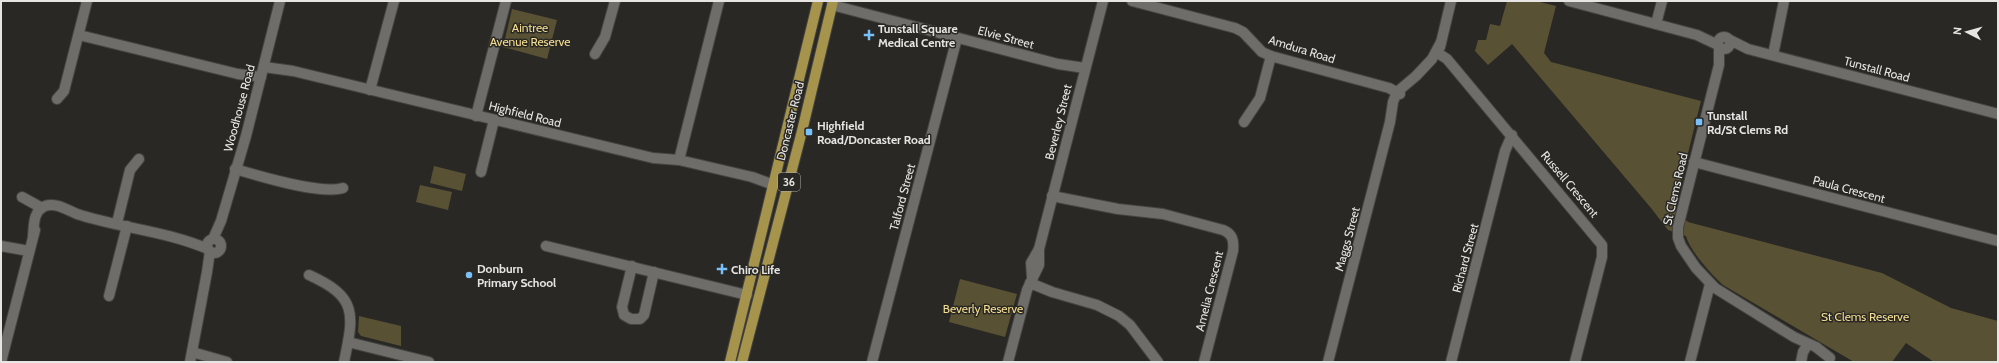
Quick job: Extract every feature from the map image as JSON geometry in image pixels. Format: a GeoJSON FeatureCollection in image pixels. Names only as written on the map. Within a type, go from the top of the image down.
{"type":"FeatureCollection","features":[{"type":"Feature","properties":{"kind":"main road","name":"Doncaster Road"},"geometry":{"type":"LineString","coordinates":[[730,362],[775,183],[818,1]]}},
{"type":"Feature","properties":{"kind":"main road","name":"Doncaster Road"},"geometry":{"type":"LineString","coordinates":[[742,362],[788,186],[832,3]]}},
{"type":"Feature","properties":{"kind":"main road"},"geometry":{"type":"LineString","coordinates":[[775,183],[788,186]]}},
{"type":"Feature","properties":{"kind":"street"},"geometry":{"type":"LineString","coordinates":[[57,99],[64,91],[87,1]]}},
{"type":"Feature","properties":{"kind":"street","name":"Woodhouse Road"},"geometry":{"type":"LineString","coordinates":[[190,362],[213,246],[236,169],[280,1]]}},
{"type":"Feature","properties":{"kind":"street"},"geometry":{"type":"LineString","coordinates":[[370,90],[394,1]]}},
{"type":"Feature","properties":{"kind":"street"},"geometry":{"type":"LineString","coordinates":[[476,116],[506,1]]}},
{"type":"Feature","properties":{"kind":"street"},"geometry":{"type":"LineString","coordinates":[[595,54],[605,37],[615,1]]}},
{"type":"Feature","properties":{"kind":"street"},"geometry":{"type":"LineString","coordinates":[[680,160],[719,1]]}},
{"type":"Feature","properties":{"kind":"street","name":"Beverley Street"},"geometry":{"type":"LineString","coordinates":[[1008,362],[1029,283],[1039,265],[1039,249],[1103,1]]}},
{"type":"Feature","properties":{"kind":"street","name":"Amdura Road"},"geometry":{"type":"LineString","coordinates":[[1132,1],[1235,28],[1243,32],[1262,52],[1271,56],[1400,91]]}},
{"type":"Feature","properties":{"kind":"street"},"geometry":{"type":"LineString","coordinates":[[1400,91],[1416,76],[1432,66],[1438,53],[1451,1]]}},
{"type":"Feature","properties":{"kind":"street","name":"Tunstall Road"},"geometry":{"type":"LineString","coordinates":[[1568,1],[1697,35],[1724,44],[1770,54],[1998,114]]}},
{"type":"Feature","properties":{"kind":"street"},"geometry":{"type":"LineString","coordinates":[[1656,24],[1662,1]]}},
{"type":"Feature","properties":{"kind":"street"},"geometry":{"type":"LineString","coordinates":[[1770,54],[1784,1]]}},
{"type":"Feature","properties":{"kind":"street","name":"Elvie Street"},"geometry":{"type":"LineString","coordinates":[[832,3],[957,38],[1085,71]]}},
{"type":"Feature","properties":{"kind":"street"},"geometry":{"type":"LineString","coordinates":[[79,35],[260,80]]}},
{"type":"Feature","properties":{"kind":"street","name":"Talford Street"},"geometry":{"type":"LineString","coordinates":[[872,362],[957,38]]}},
{"type":"Feature","properties":{"kind":"street","name":"St Clems Road"},"geometry":{"type":"LineString","coordinates":[[1724,44],[1678,228],[1678,238],[1688,256],[1710,284],[1725,296],[1794,337],[1804,340],[1807,347],[1816,347],[1834,360]]}},
{"type":"Feature","properties":{"kind":"street","name":"Russell Crescent"},"geometry":{"type":"LineString","coordinates":[[1438,53],[1447,59],[1602,245],[1602,257],[1575,362]]}},
{"type":"Feature","properties":{"kind":"street"},"geometry":{"type":"LineString","coordinates":[[1244,122],[1253,111],[1260,98],[1271,56]]}},
{"type":"Feature","properties":{"kind":"street","name":"Highfield Road"},"geometry":{"type":"LineString","coordinates":[[264,64],[653,158],[680,160],[752,177],[762,177],[775,183]]}},
{"type":"Feature","properties":{"kind":"street","name":"Maggs Street"},"geometry":{"type":"LineString","coordinates":[[1328,362],[1390,122],[1393,102],[1400,91]]}},
{"type":"Feature","properties":{"kind":"street"},"geometry":{"type":"LineString","coordinates":[[481,172],[494,120]]}},
{"type":"Feature","properties":{"kind":"street","name":"Richard Street"},"geometry":{"type":"LineString","coordinates":[[1451,362],[1504,160],[1514,138]]}},
{"type":"Feature","properties":{"kind":"street"},"geometry":{"type":"LineString","coordinates":[[117,223],[130,170],[139,158]]}},
{"type":"Feature","properties":{"kind":"street","name":"Paula Crescent"},"geometry":{"type":"LineString","coordinates":[[1694,162],[1998,241]]}},
{"type":"Feature","properties":{"kind":"street"},"geometry":{"type":"LineString","coordinates":[[236,169],[317,189],[332,190],[343,188]]}},
{"type":"Feature","properties":{"kind":"street","name":"Amelia Crescent"},"geometry":{"type":"LineString","coordinates":[[1053,193],[1113,208],[1164,214],[1223,230],[1230,235],[1233,240],[1233,251],[1204,362]]}},
{"type":"Feature","properties":{"kind":"street"},"geometry":{"type":"LineString","coordinates":[[22,197],[42,208]]}},
{"type":"Feature","properties":{"kind":"street"},"geometry":{"type":"LineString","coordinates":[[1,362],[33,236],[35,217],[42,208],[47,205],[77,214]]}},
{"type":"Feature","properties":{"kind":"street"},"geometry":{"type":"LineString","coordinates":[[33,236],[41,215],[46,211],[52,210],[77,214],[213,246]]}},
{"type":"Feature","properties":{"kind":"street"},"geometry":{"type":"LineString","coordinates":[[109,296],[127,226]]}},
{"type":"Feature","properties":{"kind":"street"},"geometry":{"type":"LineString","coordinates":[[1,246],[29,253]]}},
{"type":"Feature","properties":{"kind":"street"},"geometry":{"type":"LineString","coordinates":[[546,246],[747,295]]}},
{"type":"Feature","properties":{"kind":"street"},"geometry":{"type":"LineString","coordinates":[[632,266],[622,308],[624,315],[631,319],[640,319],[644,315],[654,272]]}},
{"type":"Feature","properties":{"kind":"street"},"geometry":{"type":"LineString","coordinates":[[309,275],[334,288],[344,299],[351,320],[344,362]]}},
{"type":"Feature","properties":{"kind":"street"},"geometry":{"type":"LineString","coordinates":[[1029,283],[1052,292],[1097,305],[1119,316],[1130,325],[1158,362]]}},
{"type":"Feature","properties":{"kind":"street"},"geometry":{"type":"LineString","coordinates":[[1690,362],[1710,284]]}},
{"type":"Feature","properties":{"kind":"street"},"geometry":{"type":"LineString","coordinates":[[348,342],[429,362]]}},
{"type":"Feature","properties":{"kind":"street"},"geometry":{"type":"LineString","coordinates":[[1801,362],[1807,347]]}},
{"type":"Feature","properties":{"kind":"street"},"geometry":{"type":"LineString","coordinates":[[1804,362],[1807,347]]}},
{"type":"Feature","properties":{"kind":"street"},"geometry":{"type":"LineString","coordinates":[[192,352],[227,362]]}},
{"type":"Feature","properties":{"kind":"green space","name":"St Clems Reserve"},"geometry":{"type":"Polygon","coordinates":[[[1507,1],[1536,1],[1556,6],[1544,53],[1551,62],[1701,101],[1674,209],[1688,222],[1882,273],[1951,308],[1998,321],[1998,362],[1934,362],[1906,343],[1892,362],[1854,362],[1723,285],[1696,255],[1686,236],[1668,230],[1512,44],[1488,65],[1475,51],[1478,40],[1486,40],[1490,24],[1500,26],[1507,1]]]}},
{"type":"Feature","properties":{"kind":"green space","name":"Aintree Avenue Reserve"},"geometry":{"type":"Polygon","coordinates":[[[512,9],[557,20],[547,59],[503,47],[512,9]]]}},
{"type":"Feature","properties":{"kind":"green space"},"geometry":{"type":"Polygon","coordinates":[[[434,166],[466,174],[462,191],[430,183],[434,166]]]}},
{"type":"Feature","properties":{"kind":"green space"},"geometry":{"type":"Polygon","coordinates":[[[420,185],[452,192],[448,210],[416,202],[420,185]]]}},
{"type":"Feature","properties":{"kind":"green space","name":"Beverly Reserve"},"geometry":{"type":"Polygon","coordinates":[[[960,279],[1017,294],[1005,337],[949,322],[960,279]]]}},
{"type":"Feature","properties":{"kind":"green space"},"geometry":{"type":"Polygon","coordinates":[[[359,316],[401,326],[401,346],[361,336],[358,332],[359,316]]]}},
{"type":"Feature","properties":{"kind":"place","name":"Tunstall Square Medical Centre"},"geometry":{"type":"Point","coordinates":[869,35]}},
{"type":"Feature","properties":{"kind":"place","name":"Tunstall Rd/St Clems Rd"},"geometry":{"type":"Point","coordinates":[1699,122]}},
{"type":"Feature","properties":{"kind":"place","name":"Highfield Road/Doncaster Road"},"geometry":{"type":"Point","coordinates":[809,132]}},
{"type":"Feature","properties":{"kind":"place","name":"Chiro Life"},"geometry":{"type":"Point","coordinates":[722,269]}},
{"type":"Feature","properties":{"kind":"place","name":"Donburn Primary School"},"geometry":{"type":"Point","coordinates":[469,275]}}]}
